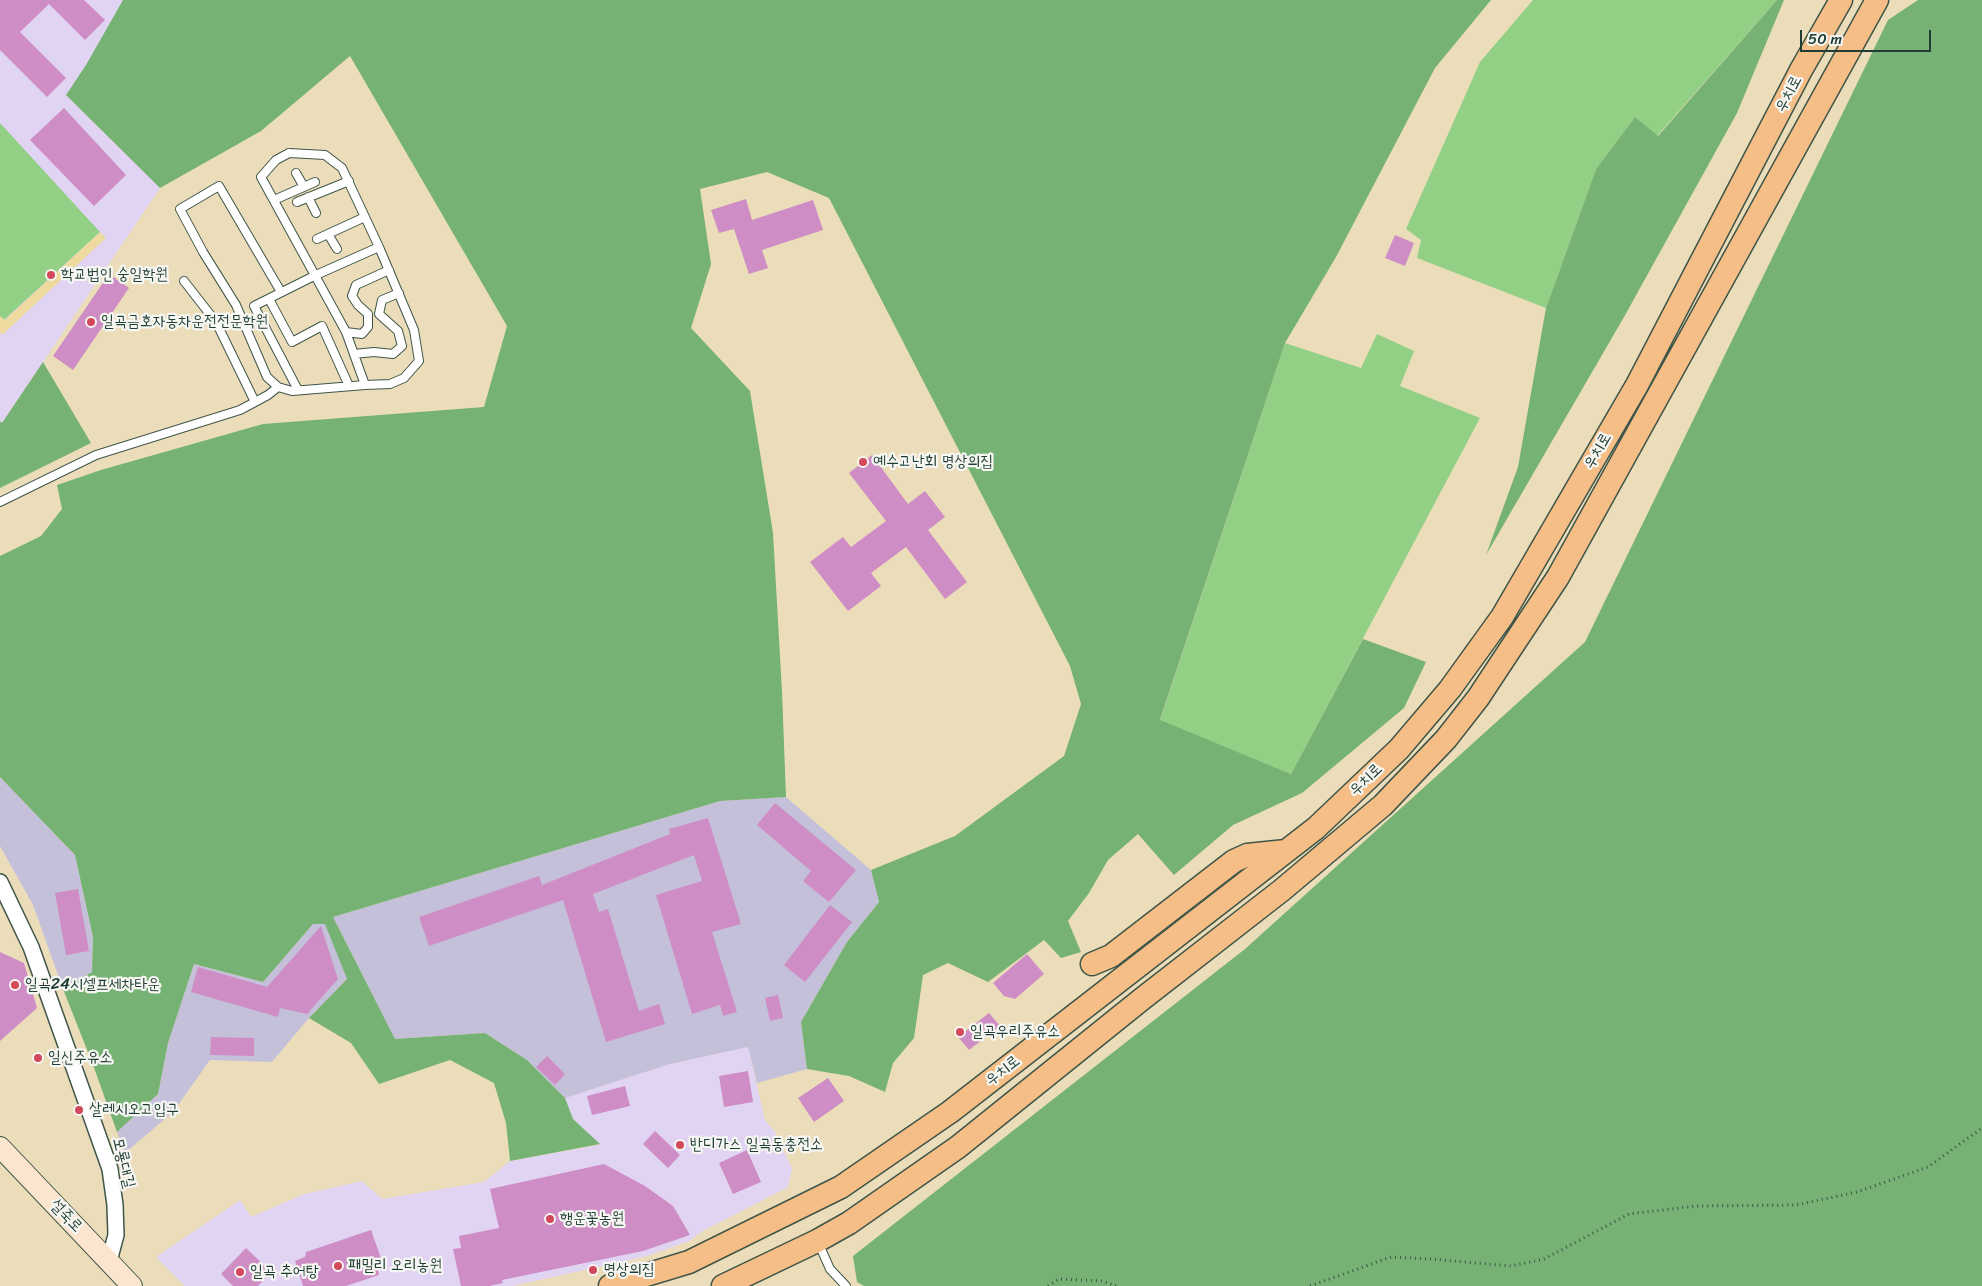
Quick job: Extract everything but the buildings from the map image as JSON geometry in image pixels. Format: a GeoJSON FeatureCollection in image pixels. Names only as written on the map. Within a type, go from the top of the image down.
{"type":"FeatureCollection","features":[{"type":"Feature","properties":{"kind":"main road","name":"우치로"},"geometry":{"type":"LineString","coordinates":[[610,1286],[689,1262],[841,1187],[950,1112],[1316,828],[1399,750],[1450,689],[1502,617],[1637,385],[1801,70],[1841,0]]}},
{"type":"Feature","properties":{"kind":"main road"},"geometry":{"type":"LineString","coordinates":[[1842,63],[1838,41],[1858,4],[1858,0]]}},
{"type":"Feature","properties":{"kind":"main road","name":"우치로"},"geometry":{"type":"LineString","coordinates":[[723,1286],[817,1241],[849,1223],[958,1147],[1142,999],[1282,890],[1383,805],[1446,739],[1478,698],[1558,577],[1877,0]]}},
{"type":"Feature","properties":{"kind":"main road"},"geometry":{"type":"LineString","coordinates":[[1092,964],[1111,956],[1234,861],[1247,855],[1286,851]]}},
{"type":"Feature","properties":{"kind":"main road","name":"설죽로"},"geometry":{"type":"LineString","coordinates":[[0,1147],[132,1286]]}},
{"type":"Feature","properties":{"kind":"street","name":"모룡대길"},"geometry":{"type":"LineString","coordinates":[[0,882],[32,947],[110,1169],[115,1204],[116,1235],[109,1261]]}},
{"type":"Feature","properties":{"kind":"lane"},"geometry":{"type":"LineString","coordinates":[[281,292],[219,186],[180,209],[203,252],[236,305],[267,377],[278,387],[292,391],[390,384],[404,378],[419,361],[414,330],[349,181],[342,168],[325,155],[289,153],[276,160],[261,177],[346,332],[365,385]]}},
{"type":"Feature","properties":{"kind":"lane"},"geometry":{"type":"LineString","coordinates":[[296,173],[304,187]]}},
{"type":"Feature","properties":{"kind":"lane"},"geometry":{"type":"LineString","coordinates":[[297,202],[349,181]]}},
{"type":"Feature","properties":{"kind":"lane"},"geometry":{"type":"LineString","coordinates":[[274,200],[315,182]]}},
{"type":"Feature","properties":{"kind":"lane"},"geometry":{"type":"LineString","coordinates":[[308,197],[316,213]]}},
{"type":"Feature","properties":{"kind":"lane"},"geometry":{"type":"LineString","coordinates":[[317,239],[365,217]]}},
{"type":"Feature","properties":{"kind":"lane"},"geometry":{"type":"LineString","coordinates":[[328,234],[337,249]]}},
{"type":"Feature","properties":{"kind":"lane"},"geometry":{"type":"LineString","coordinates":[[298,390],[254,306],[316,275],[379,247]]}},
{"type":"Feature","properties":{"kind":"lane"},"geometry":{"type":"LineString","coordinates":[[346,332],[362,334],[368,327],[368,314],[352,296],[356,285],[389,270]]}},
{"type":"Feature","properties":{"kind":"lane"},"geometry":{"type":"LineString","coordinates":[[184,281],[216,322],[255,402]]}},
{"type":"Feature","properties":{"kind":"lane"},"geometry":{"type":"LineString","coordinates":[[354,354],[374,352],[393,354],[402,346],[398,331],[379,314],[382,300],[399,293]]}},
{"type":"Feature","properties":{"kind":"lane"},"geometry":{"type":"LineString","coordinates":[[268,299],[292,342],[322,326],[349,386]]}},
{"type":"Feature","properties":{"kind":"lane"},"geometry":{"type":"LineString","coordinates":[[0,502],[96,455],[240,410],[268,396],[278,387]]}},
{"type":"Feature","properties":{"kind":"lane"},"geometry":{"type":"LineString","coordinates":[[817,1241],[830,1269],[846,1286]]}},
{"type":"Feature","properties":{"kind":"path"},"geometry":{"type":"LineString","coordinates":[[1310,1286],[1391,1257],[1510,1266],[1544,1259],[1629,1214],[1696,1206],[1796,1205],[1857,1192],[1928,1166],[1982,1128]]}},
{"type":"Feature","properties":{"kind":"path"},"geometry":{"type":"LineString","coordinates":[[1048,1286],[1059,1279],[1102,1281],[1116,1286]]}},
{"type":"Feature","properties":{"kind":"shaded area","name":"학교법인 숭일학원"},"geometry":{"type":"Polygon","coordinates":[[[0,0],[158,0],[66,95],[160,188],[2,423],[0,421],[0,0]]]}},
{"type":"Feature","properties":{"kind":"shaded area"},"geometry":{"type":"Polygon","coordinates":[[[0,777],[75,855],[93,937],[92,972],[63,989],[33,905],[0,846],[0,777]]]}},
{"type":"Feature","properties":{"kind":"shaded area"},"geometry":{"type":"Polygon","coordinates":[[[786,797],[871,870],[879,902],[847,942],[801,1022],[807,1069],[757,1083],[748,1047],[670,1064],[565,1098],[527,1060],[485,1033],[395,1039],[333,917],[720,801],[786,797]]]}},
{"type":"Feature","properties":{"kind":"shaded area"},"geometry":{"type":"Polygon","coordinates":[[[313,924],[326,924],[347,979],[309,1018],[272,1062],[210,1060],[173,1112],[125,1153],[117,1132],[158,1094],[168,1043],[194,964],[263,982],[313,924]]]}},
{"type":"Feature","properties":{"kind":"shaded area"},"geometry":{"type":"Polygon","coordinates":[[[748,1047],[765,1120],[775,1132],[792,1168],[788,1187],[703,1231],[689,1241],[644,1257],[512,1286],[185,1286],[156,1257],[240,1200],[251,1217],[304,1194],[362,1181],[382,1199],[484,1182],[510,1161],[599,1145],[573,1119],[565,1098],[670,1064],[748,1047]]]}},
{"type":"Feature","properties":{"kind":"green space"},"geometry":{"type":"Polygon","coordinates":[[[123,0],[1491,0],[1435,68],[1336,257],[1285,343],[1160,720],[1291,774],[1363,639],[1426,662],[1404,708],[1302,793],[1233,825],[1174,875],[1138,834],[1108,860],[1089,893],[1068,921],[1081,952],[1061,958],[1044,940],[988,982],[948,963],[923,975],[914,1038],[893,1063],[885,1092],[849,1076],[807,1069],[801,1022],[847,942],[879,902],[871,870],[955,836],[1064,756],[1081,704],[1070,666],[829,198],[767,172],[700,189],[711,264],[691,328],[750,391],[773,533],[786,797],[720,801],[333,917],[395,1039],[485,1033],[527,1060],[565,1098],[573,1119],[600,1144],[510,1161],[506,1123],[494,1083],[450,1060],[379,1084],[351,1043],[309,1018],[347,979],[325,924],[313,924],[263,982],[194,964],[168,1043],[158,1094],[117,1132],[63,989],[92,972],[93,937],[75,855],[0,777],[0,556],[41,536],[62,509],[57,485],[101,470],[263,424],[484,407],[507,326],[350,56],[261,131],[160,188],[66,95],[86,65],[123,0]]]}},
{"type":"Feature","properties":{"kind":"green space"},"geometry":{"type":"Polygon","coordinates":[[[1533,0],[1777,0],[1657,136],[1635,117],[1596,169],[1546,308],[1417,258],[1421,240],[1406,229],[1480,62],[1533,0]]]}},
{"type":"Feature","properties":{"kind":"green space"},"geometry":{"type":"Polygon","coordinates":[[[1777,0],[1784,0],[1737,113],[1624,317],[1486,555],[1518,467],[1546,308],[1596,169],[1635,117],[1658,136],[1777,0]]]}},
{"type":"Feature","properties":{"kind":"green space"},"geometry":{"type":"Polygon","coordinates":[[[1918,0],[1982,0],[1982,1286],[864,1286],[857,1282],[853,1256],[1245,949],[1585,642],[1888,20],[1918,0]]]}},
{"type":"Feature","properties":{"kind":"green space"},"geometry":{"type":"Polygon","coordinates":[[[0,123],[100,232],[4,320],[0,316],[0,123]]]}},
{"type":"Feature","properties":{"kind":"green space"},"geometry":{"type":"Polygon","coordinates":[[[1377,334],[1414,351],[1400,386],[1480,418],[1291,774],[1160,721],[1285,343],[1361,368],[1377,334]]]}},
{"type":"Feature","properties":{"kind":"green space"},"geometry":{"type":"Polygon","coordinates":[[[43,362],[91,443],[0,488],[0,421],[2,423],[43,362]]]}},
{"type":"Feature","properties":{"kind":"sand"},"geometry":{"type":"Polygon","coordinates":[[[100,232],[106,238],[2,335],[0,332],[0,316],[5,320],[100,232]]]}},
{"type":"Feature","properties":{"kind":"place","name":"학교법인 숭일학원"},"geometry":{"type":"Point","coordinates":[51,275]}},
{"type":"Feature","properties":{"kind":"place","name":"일곡금호자동차운전전문학원"},"geometry":{"type":"Point","coordinates":[91,322]}},
{"type":"Feature","properties":{"kind":"place","name":"예수고난회 명상의집"},"geometry":{"type":"Point","coordinates":[863,462]}},
{"type":"Feature","properties":{"kind":"place","name":"일곡24시셀프세차타운"},"geometry":{"type":"Point","coordinates":[15,985]}},
{"type":"Feature","properties":{"kind":"place","name":"일곡우리주유소"},"geometry":{"type":"Point","coordinates":[960,1032]}},
{"type":"Feature","properties":{"kind":"place","name":"일신주유소"},"geometry":{"type":"Point","coordinates":[38,1058]}},
{"type":"Feature","properties":{"kind":"place","name":"살레시오고입구"},"geometry":{"type":"Point","coordinates":[79,1110]}},
{"type":"Feature","properties":{"kind":"place","name":"반디가스 일곡동충전소"},"geometry":{"type":"Point","coordinates":[680,1145]}},
{"type":"Feature","properties":{"kind":"place","name":"행운꽃농원"},"geometry":{"type":"Point","coordinates":[550,1219]}},
{"type":"Feature","properties":{"kind":"place","name":"패밀리 오리농원"},"geometry":{"type":"Point","coordinates":[338,1266]}},
{"type":"Feature","properties":{"kind":"place","name":"명상의집"},"geometry":{"type":"Point","coordinates":[593,1270]}},
{"type":"Feature","properties":{"kind":"place","name":"일곡 추어탕"},"geometry":{"type":"Point","coordinates":[240,1272]}}]}
